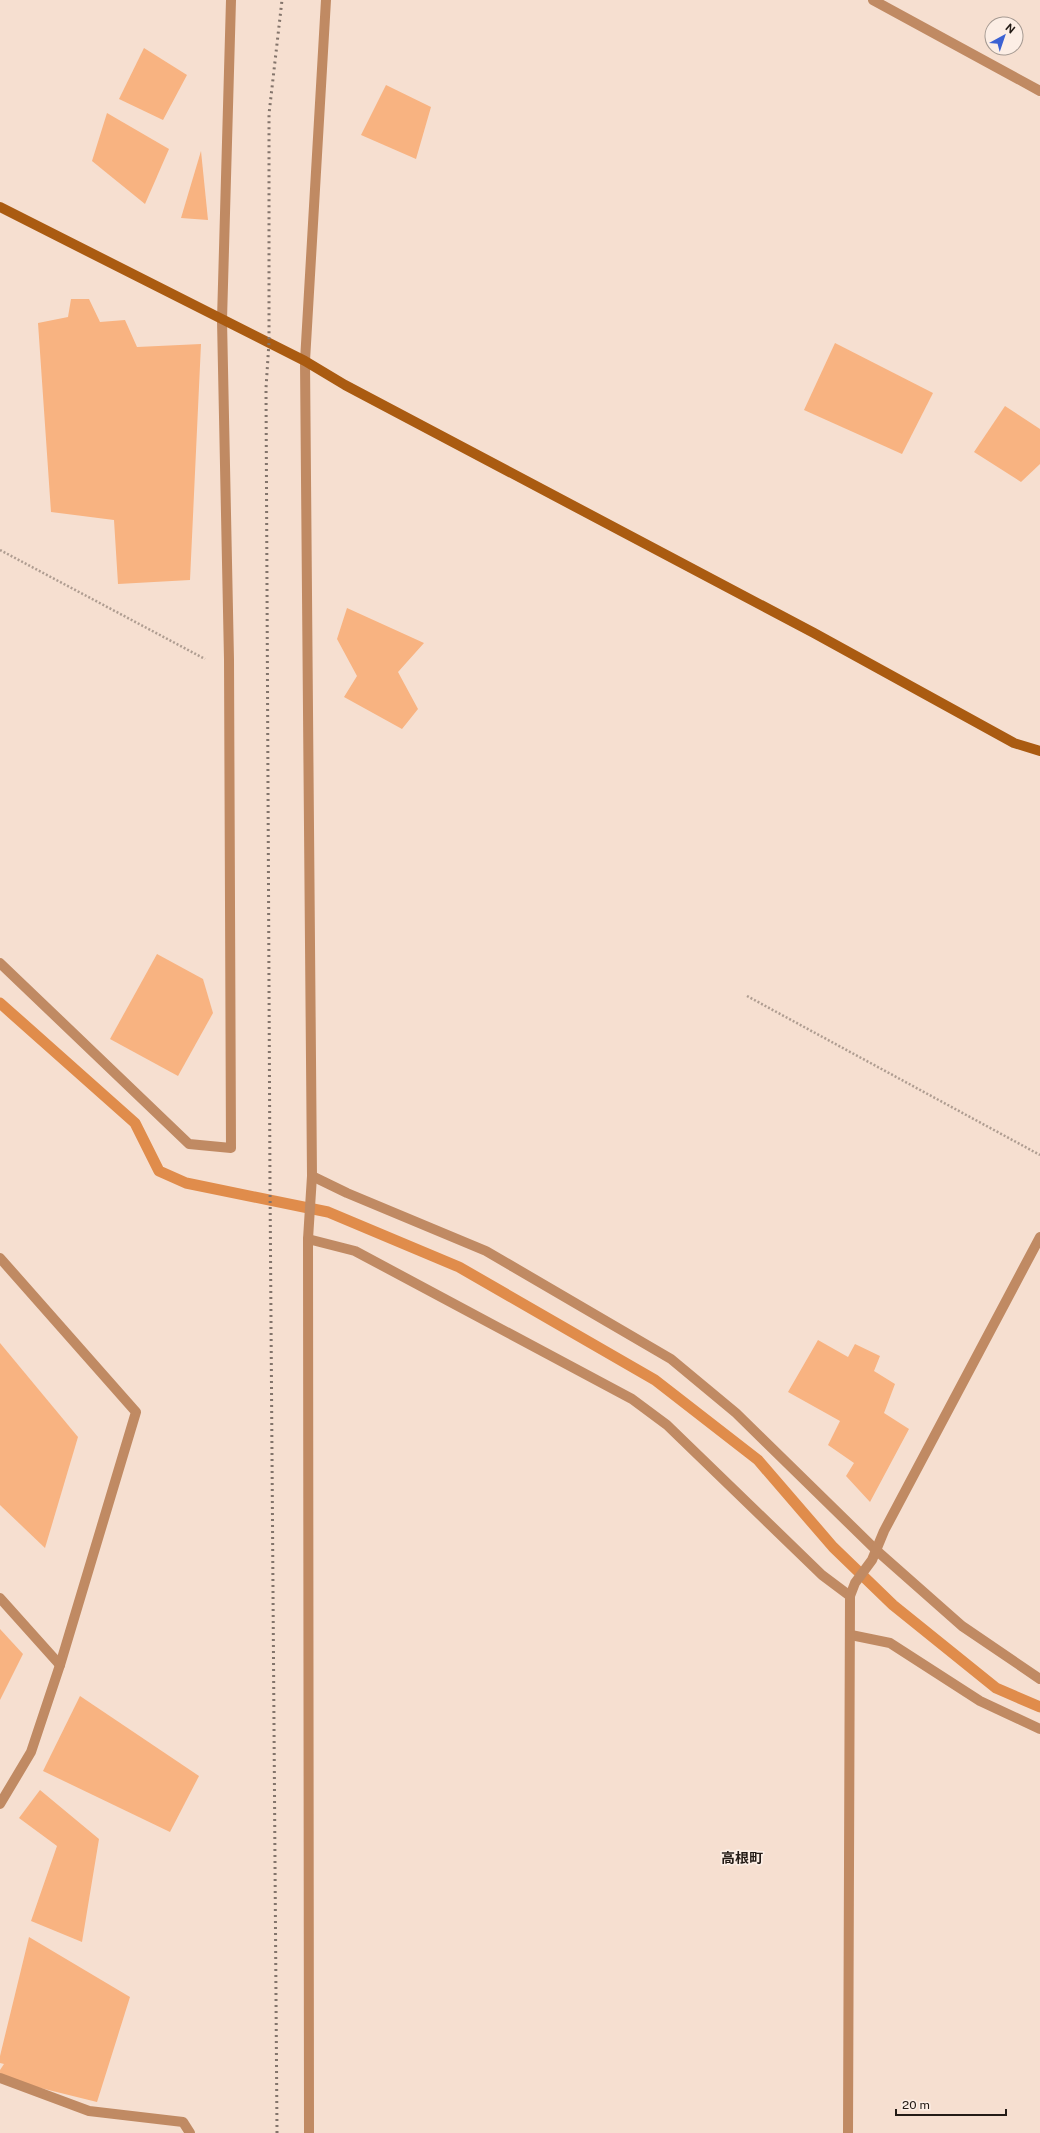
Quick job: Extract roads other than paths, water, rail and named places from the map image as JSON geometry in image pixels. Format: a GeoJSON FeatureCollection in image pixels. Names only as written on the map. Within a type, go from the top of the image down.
{"type":"FeatureCollection","features":[{"type":"Feature","properties":{"kind":"street"},"geometry":{"type":"LineString","coordinates":[[0,963],[189,1144],[231,1148],[229,658],[222,320],[231,0]]}},
{"type":"Feature","properties":{"kind":"street"},"geometry":{"type":"LineString","coordinates":[[309,2133],[308,1239],[312,1176],[305,361],[326,0]]}},
{"type":"Feature","properties":{"kind":"street"},"geometry":{"type":"LineString","coordinates":[[873,0],[1040,91]]}},
{"type":"Feature","properties":{"kind":"street"},"geometry":{"type":"LineString","coordinates":[[0,207],[305,361],[346,385],[814,633],[1014,743],[1040,751]]}},
{"type":"Feature","properties":{"kind":"street"},"geometry":{"type":"LineString","coordinates":[[312,1176],[347,1193],[486,1251],[671,1360],[736,1413],[876,1550],[962,1626],[1040,1679]]}},
{"type":"Feature","properties":{"kind":"street"},"geometry":{"type":"LineString","coordinates":[[848,2133],[850,1596],[856,1583],[872,1560],[884,1531],[1040,1237]]}},
{"type":"Feature","properties":{"kind":"street"},"geometry":{"type":"LineString","coordinates":[[308,1239],[355,1252],[632,1399],[667,1425],[822,1576],[850,1596]]}},
{"type":"Feature","properties":{"kind":"street"},"geometry":{"type":"LineString","coordinates":[[0,1258],[136,1412],[60,1665],[31,1752],[0,1804]]}},
{"type":"Feature","properties":{"kind":"street"},"geometry":{"type":"LineString","coordinates":[[0,1598],[60,1665]]}},
{"type":"Feature","properties":{"kind":"street"},"geometry":{"type":"LineString","coordinates":[[851,1635],[890,1643],[980,1701],[1040,1728]]}},
{"type":"Feature","properties":{"kind":"street"},"geometry":{"type":"LineString","coordinates":[[0,2078],[89,2111],[183,2122],[190,2133]]}},
{"type":"Feature","properties":{"kind":"waterway"},"geometry":{"type":"LineString","coordinates":[[0,1003],[135,1123],[159,1171],[186,1183],[328,1212],[459,1267],[655,1380],[758,1460],[833,1547],[893,1605],[996,1688],[1040,1707]]}},
{"type":"Feature","properties":{"kind":"railway"},"geometry":{"type":"LineString","coordinates":[[277,2133],[266,388],[269,342],[269,114],[282,0]]}},
{"type":"Feature","properties":{"kind":"district","name":"高根町"},"geometry":{"type":"Point","coordinates":[742,1858]}}]}
